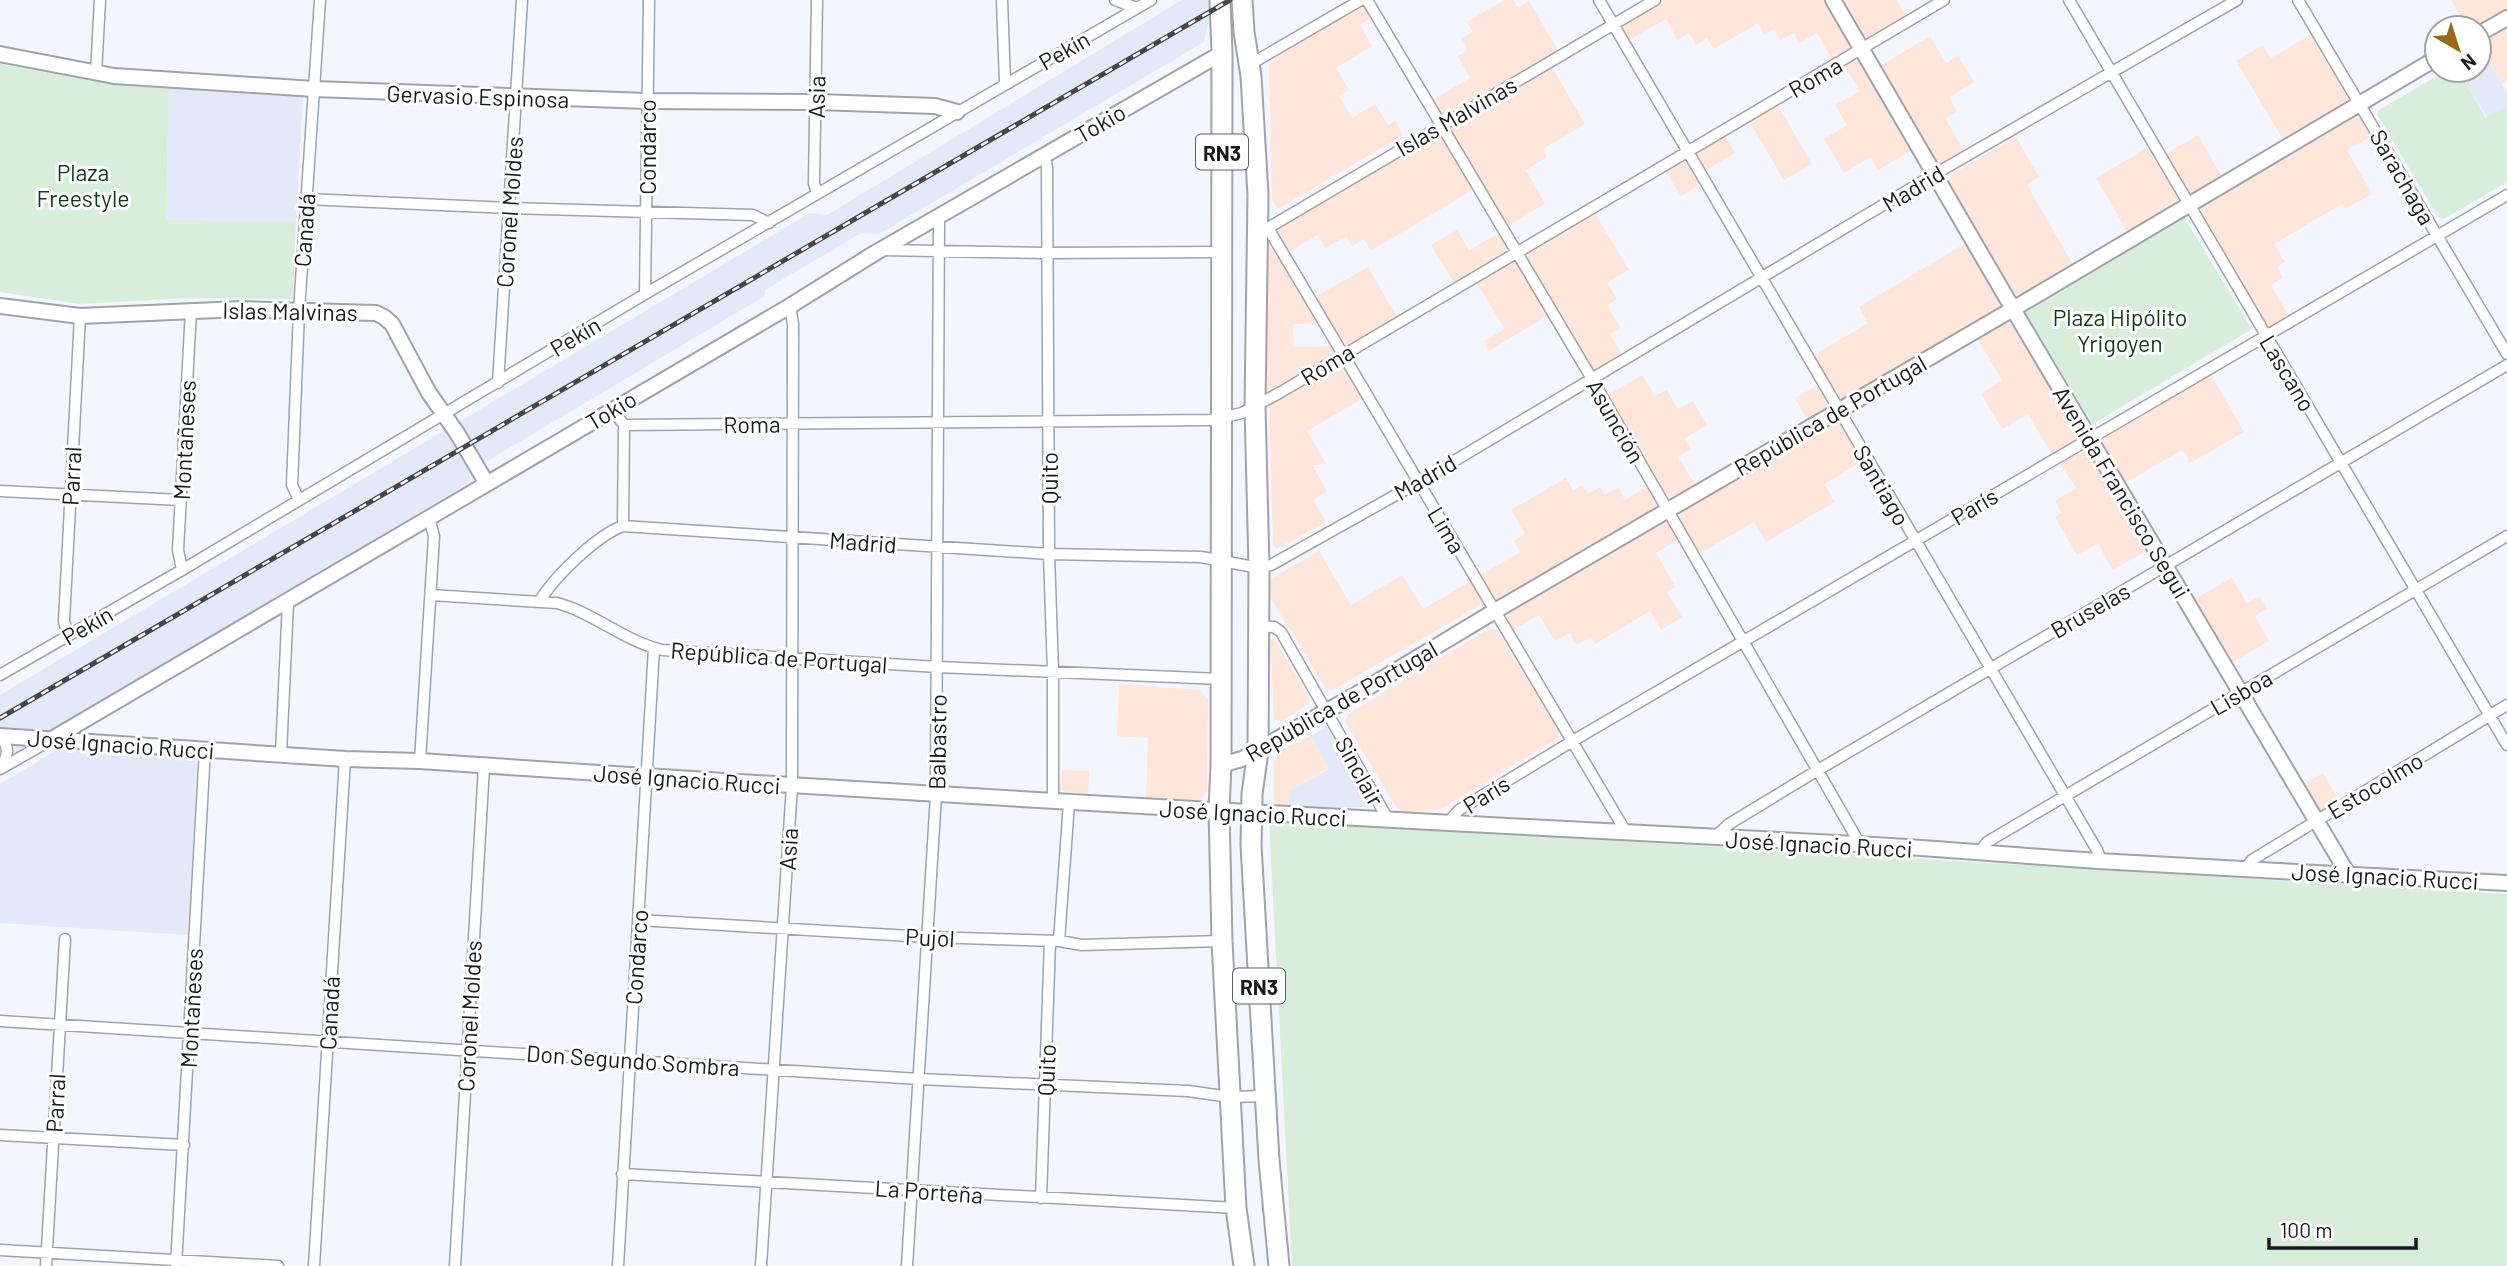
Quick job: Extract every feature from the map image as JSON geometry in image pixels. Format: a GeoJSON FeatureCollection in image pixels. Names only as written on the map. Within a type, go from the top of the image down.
{"type":"FeatureCollection","features":[{"type":"Feature","properties":{"kind":"highway","name":"RN3"},"geometry":{"type":"LineString","coordinates":[[1220,0],[1222,559],[1219,810],[1222,941],[1236,1208],[1244,1266]]}},
{"type":"Feature","properties":{"kind":"highway","name":"RN3"},"geometry":{"type":"LineString","coordinates":[[1242,0],[1263,228],[1255,406],[1259,568],[1258,751],[1251,811],[1251,845],[1262,1096],[1279,1266]]}},
{"type":"Feature","properties":{"kind":"street"},"geometry":{"type":"LineString","coordinates":[[96,74],[100,0]]}},
{"type":"Feature","properties":{"kind":"street","name":"Canadá"},"geometry":{"type":"LineString","coordinates":[[299,500],[292,485],[299,311],[320,0]]}},
{"type":"Feature","properties":{"kind":"street","name":"Coronel Moldes"},"geometry":{"type":"LineString","coordinates":[[498,383],[522,0]]}},
{"type":"Feature","properties":{"kind":"street","name":"Condarco"},"geometry":{"type":"LineString","coordinates":[[645,294],[649,0]]}},
{"type":"Feature","properties":{"kind":"street","name":"Asia"},"geometry":{"type":"LineString","coordinates":[[817,0],[814,183],[817,194]]}},
{"type":"Feature","properties":{"kind":"street"},"geometry":{"type":"LineString","coordinates":[[1002,0],[1005,83]]}},
{"type":"Feature","properties":{"kind":"street"},"geometry":{"type":"LineString","coordinates":[[1115,0],[1137,8]]}},
{"type":"Feature","properties":{"kind":"street","name":"Pekín"},"geometry":{"type":"LineString","coordinates":[[0,675],[182,570],[645,294],[1151,0]]}},
{"type":"Feature","properties":{"kind":"street"},"geometry":{"type":"LineString","coordinates":[[1249,65],[1360,0]]}},
{"type":"Feature","properties":{"kind":"street","name":"Asunción"},"geometry":{"type":"LineString","coordinates":[[1367,0],[1668,509],[1860,844]]}},
{"type":"Feature","properties":{"kind":"street","name":"Santiago"},"geometry":{"type":"LineString","coordinates":[[1599,0],[2101,861]]}},
{"type":"Feature","properties":{"kind":"street","name":"Islas Malvinas"},"geometry":{"type":"LineString","coordinates":[[1263,228],[1654,0]]}},
{"type":"Feature","properties":{"kind":"street","name":"Avenida Francisco Segui"},"geometry":{"type":"LineString","coordinates":[[1833,0],[2348,874]]}},
{"type":"Feature","properties":{"kind":"street","name":"Roma"},"geometry":{"type":"LineString","coordinates":[[624,425],[1221,418],[1255,406],[1944,0]]}},
{"type":"Feature","properties":{"kind":"street","name":"Lascano"},"geometry":{"type":"LineString","coordinates":[[2069,0],[2507,745]]}},
{"type":"Feature","properties":{"kind":"street","name":"Madrid"},"geometry":{"type":"LineString","coordinates":[[623,526],[1049,554],[1222,559],[1259,568],[1271,565],[1419,482],[1935,174],[2237,0]]}},
{"type":"Feature","properties":{"kind":"street","name":"Sarachaga"},"geometry":{"type":"LineString","coordinates":[[2298,0],[2507,354]]}},
{"type":"Feature","properties":{"kind":"street","name":"Tokio"},"geometry":{"type":"LineString","coordinates":[[0,769],[288,602],[939,216],[1222,53]]}},
{"type":"Feature","properties":{"kind":"street","name":"Gervasio Espinosa"},"geometry":{"type":"LineString","coordinates":[[0,54],[96,74],[314,89],[647,102],[816,102],[935,106],[957,112]]}},
{"type":"Feature","properties":{"kind":"street","name":"República de Portugal"},"geometry":{"type":"LineString","coordinates":[[1221,765],[1242,760],[1327,712],[2423,66]]}},
{"type":"Feature","properties":{"kind":"street","name":"Quito"},"geometry":{"type":"LineString","coordinates":[[1044,155],[1047,167],[1053,802]]}},
{"type":"Feature","properties":{"kind":"street","name":"París"},"geometry":{"type":"LineString","coordinates":[[1447,824],[1459,810],[1571,742],[2507,195]]}},
{"type":"Feature","properties":{"kind":"street"},"geometry":{"type":"LineString","coordinates":[[306,199],[753,215],[769,223]]}},
{"type":"Feature","properties":{"kind":"street","name":"Balbastro"},"geometry":{"type":"LineString","coordinates":[[907,1266],[936,795],[939,216]]}},
{"type":"Feature","properties":{"kind":"street","name":"Lima"},"geometry":{"type":"LineString","coordinates":[[1263,228],[1343,354],[1626,832]]}},
{"type":"Feature","properties":{"kind":"street"},"geometry":{"type":"LineString","coordinates":[[882,250],[1221,252]]}},
{"type":"Feature","properties":{"kind":"street","name":"Islas Malvinas"},"geometry":{"type":"LineString","coordinates":[[0,306],[80,316],[191,310],[364,312],[384,317],[392,324],[429,393],[487,484]]}},
{"type":"Feature","properties":{"kind":"street","name":"Asia"},"geometry":{"type":"LineString","coordinates":[[761,1266],[792,785],[793,324],[790,306]]}},
{"type":"Feature","properties":{"kind":"street","name":"Montañeses"},"geometry":{"type":"LineString","coordinates":[[182,570],[178,550],[191,310]]}},
{"type":"Feature","properties":{"kind":"street","name":"Parral"},"geometry":{"type":"LineString","coordinates":[[68,636],[64,621],[80,316]]}},
{"type":"Feature","properties":{"kind":"street","name":"Bruselas"},"geometry":{"type":"LineString","coordinates":[[1714,839],[1729,824],[1990,667],[2507,365]]}},
{"type":"Feature","properties":{"kind":"street"},"geometry":{"type":"LineString","coordinates":[[540,601],[556,578],[608,533],[623,526],[624,425],[612,409]]}},
{"type":"Feature","properties":{"kind":"street"},"geometry":{"type":"LineString","coordinates":[[0,491],[181,500]]}},
{"type":"Feature","properties":{"kind":"street"},"geometry":{"type":"LineString","coordinates":[[420,761],[434,529],[429,518]]}},
{"type":"Feature","properties":{"kind":"street","name":"Lisboa"},"geometry":{"type":"LineString","coordinates":[[1979,853],[1987,842],[2507,536]]}},
{"type":"Feature","properties":{"kind":"street","name":"República de Portugal"},"geometry":{"type":"LineString","coordinates":[[431,596],[540,601],[571,607],[654,648],[793,659],[1221,680]]}},
{"type":"Feature","properties":{"kind":"street"},"geometry":{"type":"LineString","coordinates":[[281,754],[288,602]]}},
{"type":"Feature","properties":{"kind":"street","name":"Sinclair"},"geometry":{"type":"LineString","coordinates":[[1258,626],[1274,627],[1281,632],[1388,821]]}},
{"type":"Feature","properties":{"kind":"street","name":"Condarco"},"geometry":{"type":"LineString","coordinates":[[618,1266],[654,648]]}},
{"type":"Feature","properties":{"kind":"street","name":"Estocolmo"},"geometry":{"type":"LineString","coordinates":[[2245,869],[2252,860],[2507,705]]}},
{"type":"Feature","properties":{"kind":"street"},"geometry":{"type":"LineString","coordinates":[[91,716],[83,727],[92,742]]}},
{"type":"Feature","properties":{"kind":"street"},"geometry":{"type":"LineString","coordinates":[[0,736],[8,752],[0,769]]}},
{"type":"Feature","properties":{"kind":"street","name":"José Ignacio Rucci"},"geometry":{"type":"LineString","coordinates":[[0,736],[1069,803],[1251,811],[1714,839],[1860,844],[2101,861],[2506,882]]}},
{"type":"Feature","properties":{"kind":"street","name":"Montañeses"},"geometry":{"type":"LineString","coordinates":[[177,1263],[205,750]]}},
{"type":"Feature","properties":{"kind":"street","name":"Canadá"},"geometry":{"type":"LineString","coordinates":[[314,1266],[345,759]]}},
{"type":"Feature","properties":{"kind":"street","name":"Coronel Moldes"},"geometry":{"type":"LineString","coordinates":[[455,1266],[484,766]]}},
{"type":"Feature","properties":{"kind":"street","name":"Quito"},"geometry":{"type":"LineString","coordinates":[[1041,1198],[1045,1083],[1055,941],[1069,803]]}},
{"type":"Feature","properties":{"kind":"street","name":"Pujol"},"geometry":{"type":"LineString","coordinates":[[639,920],[927,937],[1055,941],[1082,945],[1222,941]]}},
{"type":"Feature","properties":{"kind":"street","name":"Parral"},"geometry":{"type":"LineString","coordinates":[[46,1266],[65,940]]}},
{"type":"Feature","properties":{"kind":"street","name":"Don Segundo Sombra"},"geometry":{"type":"LineString","coordinates":[[0,1021],[919,1079],[1188,1091],[1230,1097],[1262,1096]]}},
{"type":"Feature","properties":{"kind":"street"},"geometry":{"type":"LineString","coordinates":[[0,1135],[184,1145]]}},
{"type":"Feature","properties":{"kind":"street","name":"La Porteña"},"geometry":{"type":"LineString","coordinates":[[622,1174],[1236,1208]]}},
{"type":"Feature","properties":{"kind":"street"},"geometry":{"type":"LineString","coordinates":[[0,1250],[177,1263],[278,1266]]}},
{"type":"Feature","properties":{"kind":"shaded area"},"geometry":{"type":"Polygon","coordinates":[[[1182,0],[1245,0],[1209,19],[1204,42],[879,234],[861,233],[765,290],[765,296],[469,472],[470,482],[0,763],[0,695],[810,213],[827,215],[1182,0]]]}},
{"type":"Feature","properties":{"kind":"shaded area"},"geometry":{"type":"Polygon","coordinates":[[[1504,0],[1513,0],[1518,7],[1529,1],[1559,52],[1449,117],[1441,116],[1432,100],[1470,78],[1458,56],[1468,50],[1462,39],[1473,32],[1467,22],[1504,0]]]}},
{"type":"Feature","properties":{"kind":"shaded area"},"geometry":{"type":"Polygon","coordinates":[[[1664,0],[1824,0],[1851,45],[1850,49],[1833,61],[1817,33],[1800,43],[1794,33],[1780,40],[1774,29],[1764,34],[1758,23],[1714,49],[1707,38],[1696,45],[1689,33],[1678,40],[1666,19],[1627,41],[1622,32],[1625,22],[1664,0]]]}},
{"type":"Feature","properties":{"kind":"shaded area"},"geometry":{"type":"Polygon","coordinates":[[[1842,0],[1897,0],[1907,17],[1871,39],[1866,39],[1842,0]]]}},
{"type":"Feature","properties":{"kind":"shaded area"},"geometry":{"type":"Polygon","coordinates":[[[2451,0],[2507,0],[2507,10],[2493,18],[2493,14],[2459,14],[2451,0]]]}},
{"type":"Feature","properties":{"kind":"shaded area"},"geometry":{"type":"Polygon","coordinates":[[[1366,7],[1373,16],[1360,25],[1372,46],[1336,68],[1349,90],[1339,96],[1352,118],[1375,104],[1388,125],[1395,121],[1403,135],[1278,209],[1272,200],[1269,65],[1278,56],[1355,9],[1366,7]]]}},
{"type":"Feature","properties":{"kind":"shaded area"},"geometry":{"type":"Polygon","coordinates":[[[2507,25],[2507,81],[2502,84],[2493,69],[2493,34],[2507,25]]]}},
{"type":"Feature","properties":{"kind":"shaded area"},"geometry":{"type":"Polygon","coordinates":[[[2312,34],[2348,95],[2348,101],[2284,141],[2236,61],[2263,45],[2271,58],[2312,34]]]}},
{"type":"Feature","properties":{"kind":"shaded area"},"geometry":{"type":"Polygon","coordinates":[[[1930,36],[1946,63],[1958,56],[1974,82],[1949,97],[1957,111],[1945,118],[1966,154],[1941,167],[1880,66],[1930,36]]]}},
{"type":"Feature","properties":{"kind":"shaded area"},"geometry":{"type":"Polygon","coordinates":[[[1851,60],[1859,62],[1912,150],[1878,170],[1871,157],[1844,173],[1824,139],[1847,125],[1835,105],[1860,91],[1844,64],[1851,60]]]}},
{"type":"Feature","properties":{"kind":"shaded area"},"geometry":{"type":"Polygon","coordinates":[[[1552,67],[1585,124],[1543,149],[1547,157],[1526,170],[1545,204],[1505,227],[1451,129],[1455,122],[1552,67]]]}},
{"type":"Feature","properties":{"kind":"shaded area"},"geometry":{"type":"Polygon","coordinates":[[[2493,69],[2507,93],[2507,106],[2487,118],[2466,84],[2493,84],[2493,69]]]}},
{"type":"Feature","properties":{"kind":"shaded area"},"geometry":{"type":"Polygon","coordinates":[[[169,87],[303,96],[296,222],[166,221],[169,87]]]}},
{"type":"Feature","properties":{"kind":"shaded area"},"geometry":{"type":"Polygon","coordinates":[[[1777,104],[1812,164],[1784,180],[1749,121],[1777,104]]]}},
{"type":"Feature","properties":{"kind":"shaded area"},"geometry":{"type":"Polygon","coordinates":[[[2355,116],[2363,119],[2372,136],[2347,150],[2372,194],[2345,209],[2342,204],[2274,244],[2285,262],[2277,267],[2283,278],[2271,285],[2289,317],[2267,327],[2201,218],[2202,208],[2355,116]]]}},
{"type":"Feature","properties":{"kind":"shaded area"},"geometry":{"type":"Polygon","coordinates":[[[1439,134],[1474,189],[1371,251],[1364,239],[1352,246],[1346,236],[1326,248],[1318,235],[1289,252],[1277,234],[1277,228],[1433,135],[1439,134]]]}},
{"type":"Feature","properties":{"kind":"shaded area"},"geometry":{"type":"Polygon","coordinates":[[[2198,135],[2222,177],[2193,194],[2188,193],[2165,154],[2198,135]]]}},
{"type":"Feature","properties":{"kind":"shaded area"},"geometry":{"type":"Polygon","coordinates":[[[1725,136],[1735,153],[1704,171],[1696,159],[1696,154],[1725,136]]]}},
{"type":"Feature","properties":{"kind":"shaded area"},"geometry":{"type":"Polygon","coordinates":[[[2016,137],[2039,177],[2027,185],[2073,265],[2019,296],[2013,292],[1947,183],[1952,174],[2016,137]]]}},
{"type":"Feature","properties":{"kind":"shaded area"},"geometry":{"type":"Polygon","coordinates":[[[2147,148],[2178,202],[2128,233],[2096,178],[2147,148]]]}},
{"type":"Feature","properties":{"kind":"shaded area"},"geometry":{"type":"Polygon","coordinates":[[[1681,161],[1688,164],[1700,184],[1681,196],[1665,170],[1681,161]]]}},
{"type":"Feature","properties":{"kind":"shaded area"},"geometry":{"type":"Polygon","coordinates":[[[1594,212],[1629,270],[1607,283],[1617,299],[1607,305],[1620,327],[1610,334],[1623,356],[1593,371],[1527,261],[1530,250],[1594,212]]]}},
{"type":"Feature","properties":{"kind":"shaded area"},"geometry":{"type":"Polygon","coordinates":[[[1457,230],[1469,250],[1499,233],[1506,246],[1503,254],[1454,283],[1431,245],[1457,230]]]}},
{"type":"Feature","properties":{"kind":"shaded area"},"geometry":{"type":"Polygon","coordinates":[[[1268,239],[1321,323],[1293,324],[1294,347],[1333,346],[1336,353],[1271,393],[1264,389],[1264,241],[1268,239]]]}},
{"type":"Feature","properties":{"kind":"shaded area"},"geometry":{"type":"Polygon","coordinates":[[[1966,243],[2001,302],[1999,308],[1845,398],[1837,398],[1812,356],[1868,323],[1859,307],[1966,243]]]}},
{"type":"Feature","properties":{"kind":"shaded area"},"geometry":{"type":"Polygon","coordinates":[[[1514,261],[1548,315],[1489,351],[1484,341],[1505,329],[1476,282],[1514,261]]]}},
{"type":"Feature","properties":{"kind":"shaded area"},"geometry":{"type":"Polygon","coordinates":[[[1368,267],[1397,317],[1353,344],[1345,344],[1315,297],[1368,267]]]}},
{"type":"Feature","properties":{"kind":"shaded area"},"geometry":{"type":"Polygon","coordinates":[[[2003,323],[2013,325],[2077,430],[2076,442],[2053,456],[2028,414],[2002,429],[1981,394],[2002,380],[1977,338],[2003,323]]]}},
{"type":"Feature","properties":{"kind":"shaded area"},"geometry":{"type":"Polygon","coordinates":[[[1342,361],[1365,397],[1307,431],[1326,464],[1312,465],[1327,491],[1313,500],[1327,522],[1276,549],[1273,544],[1269,405],[1342,361]]]}},
{"type":"Feature","properties":{"kind":"shaded area"},"geometry":{"type":"Polygon","coordinates":[[[1642,375],[1655,396],[1667,390],[1678,409],[1693,401],[1707,425],[1685,438],[1691,449],[1678,457],[1696,486],[1677,498],[1664,496],[1606,396],[1642,375]]]}},
{"type":"Feature","properties":{"kind":"shaded area"},"geometry":{"type":"Polygon","coordinates":[[[2211,375],[2244,432],[2190,463],[2182,450],[2125,483],[2102,445],[2106,436],[2211,375]]]}},
{"type":"Feature","properties":{"kind":"shaded area"},"geometry":{"type":"Polygon","coordinates":[[[1818,385],[1828,406],[1807,420],[1795,398],[1818,385]]]}},
{"type":"Feature","properties":{"kind":"shaded area"},"geometry":{"type":"Polygon","coordinates":[[[1833,423],[1841,424],[1863,461],[1824,484],[1835,502],[1766,542],[1754,522],[1699,554],[1680,521],[1681,512],[1833,423]]]}},
{"type":"Feature","properties":{"kind":"shaded area"},"geometry":{"type":"Polygon","coordinates":[[[2081,451],[2091,452],[2149,549],[2113,570],[2098,544],[2077,555],[2055,517],[2062,513],[2055,501],[2076,488],[2060,463],[2081,451]]]}},
{"type":"Feature","properties":{"kind":"shaded area"},"geometry":{"type":"Polygon","coordinates":[[[1566,478],[1573,490],[1582,485],[1588,494],[1600,487],[1605,495],[1618,488],[1625,500],[1648,486],[1657,501],[1656,507],[1503,600],[1497,600],[1481,575],[1520,552],[1514,541],[1525,534],[1511,510],[1566,478]]]}},
{"type":"Feature","properties":{"kind":"shaded area"},"geometry":{"type":"Polygon","coordinates":[[[1666,522],[1679,539],[1656,553],[1676,587],[1667,592],[1682,617],[1661,630],[1650,611],[1595,644],[1591,637],[1577,645],[1570,633],[1555,641],[1539,615],[1513,630],[1506,620],[1512,609],[1666,522]]]}},
{"type":"Feature","properties":{"kind":"shaded area"},"geometry":{"type":"Polygon","coordinates":[[[1319,551],[1351,605],[1402,575],[1423,609],[1473,580],[1484,599],[1482,604],[1333,690],[1327,690],[1271,599],[1268,581],[1319,551]]]}},
{"type":"Feature","properties":{"kind":"shaded area"},"geometry":{"type":"Polygon","coordinates":[[[2232,578],[2247,603],[2260,596],[2267,608],[2255,616],[2269,641],[2231,663],[2194,599],[2232,578]]]}},
{"type":"Feature","properties":{"kind":"shaded area"},"geometry":{"type":"Polygon","coordinates":[[[1490,628],[1497,630],[1559,731],[1559,738],[1441,809],[1403,813],[1398,810],[1345,722],[1348,714],[1490,628]]]}},
{"type":"Feature","properties":{"kind":"shaded area"},"geometry":{"type":"Polygon","coordinates":[[[1275,639],[1310,700],[1280,722],[1274,719],[1270,640],[1275,639]]]}},
{"type":"Feature","properties":{"kind":"shaded area"},"geometry":{"type":"Polygon","coordinates":[[[1119,684],[1200,690],[1208,699],[1207,792],[1200,800],[1146,798],[1148,738],[1117,736],[1119,684]]]}},
{"type":"Feature","properties":{"kind":"shaded area"},"geometry":{"type":"Polygon","coordinates":[[[1327,727],[1370,802],[1370,807],[1289,809],[1288,791],[1329,769],[1311,736],[1327,727]]]}},
{"type":"Feature","properties":{"kind":"shaded area"},"geometry":{"type":"Polygon","coordinates":[[[1311,736],[1329,768],[1288,791],[1289,809],[1274,807],[1274,760],[1279,751],[1311,736]]]}},
{"type":"Feature","properties":{"kind":"shaded area"},"geometry":{"type":"Polygon","coordinates":[[[62,747],[194,758],[197,763],[189,935],[0,923],[0,784],[62,747]]]}},
{"type":"Feature","properties":{"kind":"shaded area"},"geometry":{"type":"Polygon","coordinates":[[[1062,770],[1089,771],[1088,793],[1061,791],[1062,770]]]}},
{"type":"Feature","properties":{"kind":"shaded area"},"geometry":{"type":"Polygon","coordinates":[[[2323,773],[2339,801],[2319,811],[2301,786],[2323,773]]]}},
{"type":"Feature","properties":{"kind":"green space","name":"Plaza Freestyle"},"geometry":{"type":"Polygon","coordinates":[[[0,64],[98,82],[169,87],[166,220],[296,222],[293,299],[191,298],[79,304],[0,292],[0,64]]]}},
{"type":"Feature","properties":{"kind":"green space"},"geometry":{"type":"Polygon","coordinates":[[[2423,84],[2466,84],[2486,118],[2507,106],[2507,182],[2444,219],[2438,217],[2377,114],[2379,110],[2423,84]]]}},
{"type":"Feature","properties":{"kind":"green space","name":"Plaza Hipólito Yrigoyen"},"geometry":{"type":"Polygon","coordinates":[[[2183,216],[2252,329],[2093,424],[2024,311],[2183,216]]]}},
{"type":"Feature","properties":{"kind":"green space"},"geometry":{"type":"Polygon","coordinates":[[[1269,820],[2507,894],[2507,1266],[1292,1266],[1269,820]]]}},
{"type":"Feature","properties":{"kind":"railway"},"geometry":{"type":"LineString","coordinates":[[0,718],[1230,0]]}}]}
